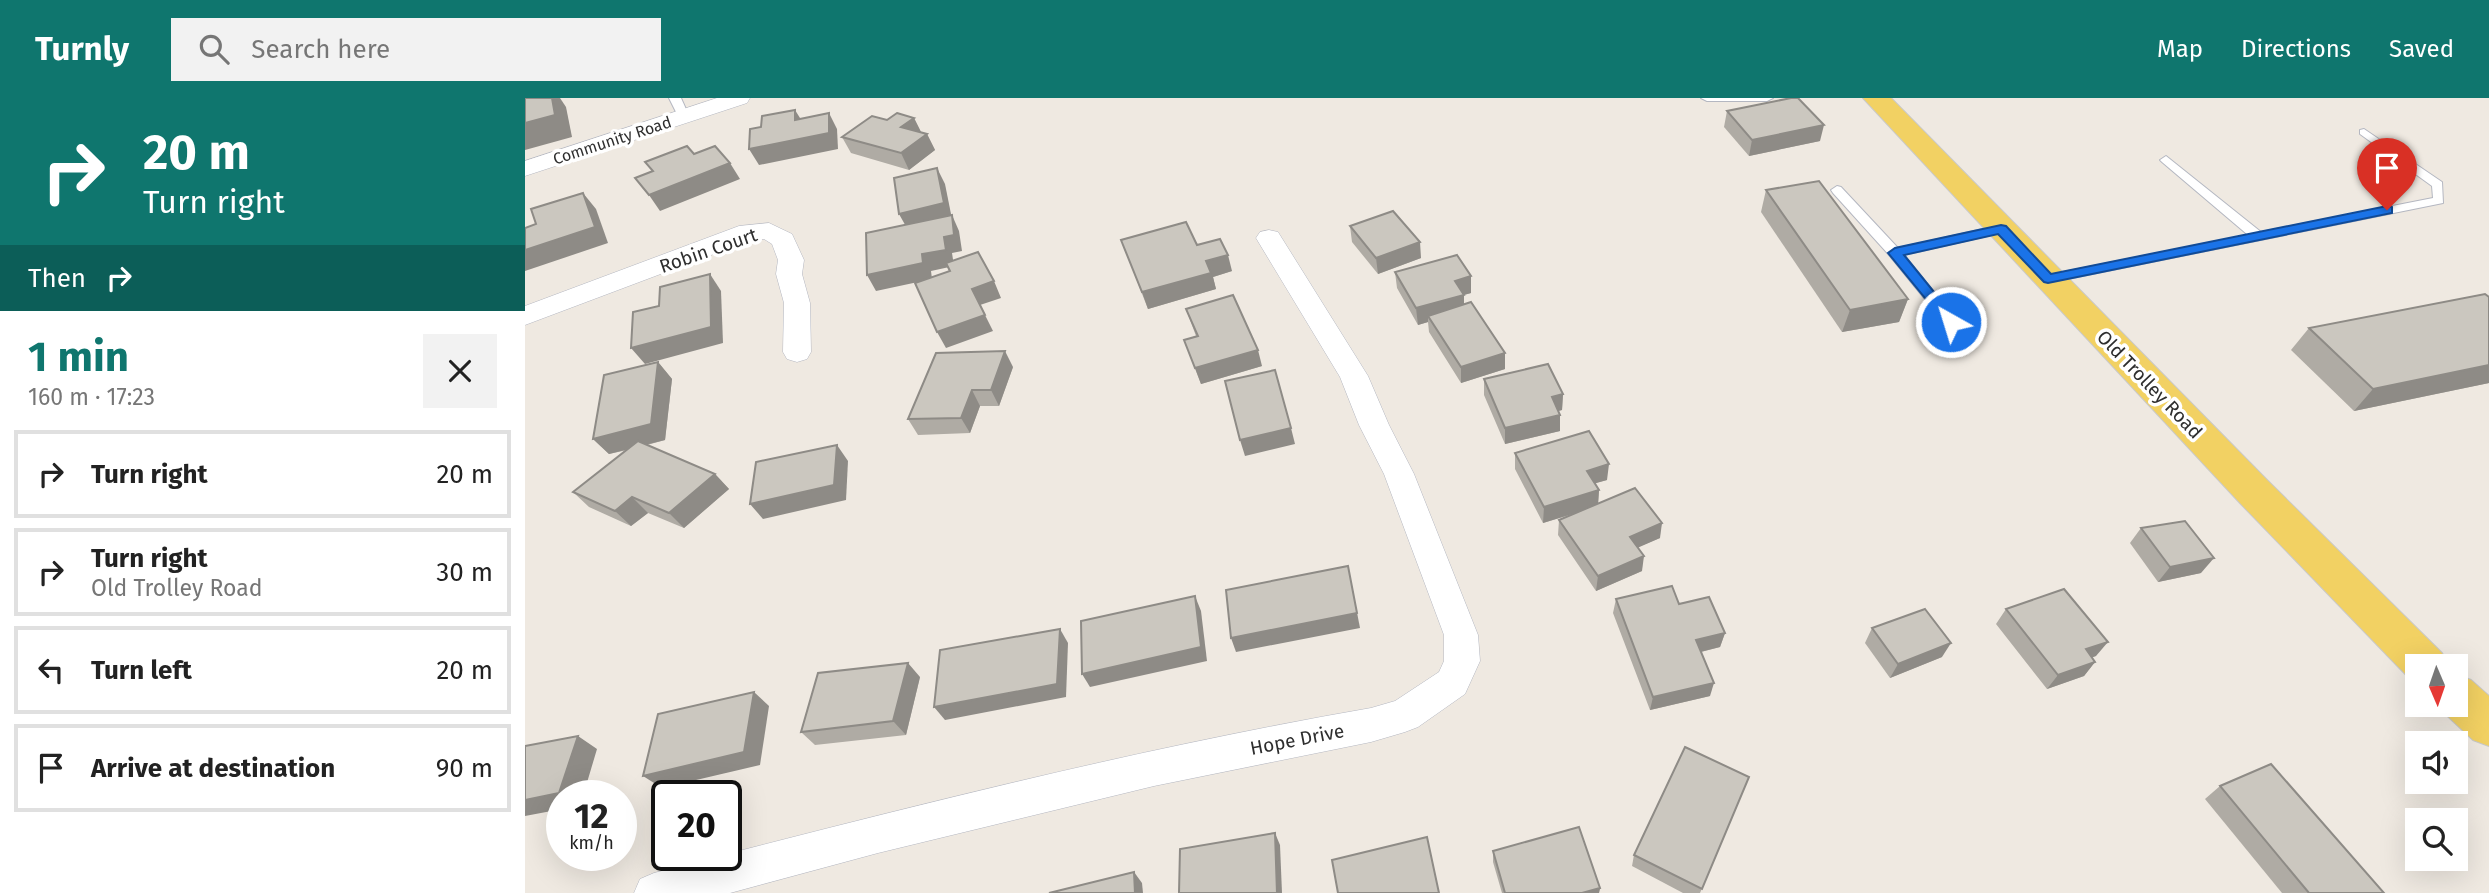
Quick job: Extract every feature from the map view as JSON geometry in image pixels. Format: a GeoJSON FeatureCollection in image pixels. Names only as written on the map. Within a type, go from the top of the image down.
{"type":"FeatureCollection","features":[{"type":"Feature","properties":{"kind":"main road","name":"Old Trolley Road"},"geometry":{"type":"LineString","coordinates":[[1876,98],[2048,279],[2414,654]]}},
{"type":"Feature","properties":{"kind":"main road"},"geometry":{"type":"LineString","coordinates":[[2468,706],[2489,725]]}},
{"type":"Feature","properties":{"kind":"street","name":"Community Road"},"geometry":{"type":"LineString","coordinates":[[525,169],[679,107],[739,98]]}},
{"type":"Feature","properties":{"kind":"street","name":"Robin Court"},"geometry":{"type":"LineString","coordinates":[[525,316],[748,232],[769,231],[783,240],[791,260],[789,274],[796,303],[797,352]]}},
{"type":"Feature","properties":{"kind":"street","name":"Hope Drive"},"geometry":{"type":"LineString","coordinates":[[654,893],[878,834],[1154,768],[1371,725],[1405,715],[1453,683],[1462,661],[1461,635],[1399,474],[1374,425],[1354,376],[1269,238]]}},
{"type":"Feature","properties":{"kind":"lane"},"geometry":{"type":"LineString","coordinates":[[1707,98],[1767,98]]}},
{"type":"Feature","properties":{"kind":"lane"},"geometry":{"type":"LineString","coordinates":[[2048,279],[2439,200],[2438,185],[2364,132]]}},
{"type":"Feature","properties":{"kind":"lane"},"geometry":{"type":"LineString","coordinates":[[2167,160],[2258,236]]}},
{"type":"Feature","properties":{"kind":"lane"},"geometry":{"type":"LineString","coordinates":[[1837,190],[1895,253],[1951,322]]}},
{"type":"Feature","properties":{"kind":"lane"},"geometry":{"type":"LineString","coordinates":[[1895,253],[2001,229]]}},
{"type":"Feature","properties":{"kind":"building"},"geometry":{"type":"Polygon","coordinates":[[[525,98],[552,98],[555,115],[525,123],[525,98]]]}},
{"type":"Feature","properties":{"kind":"building"},"geometry":{"type":"Polygon","coordinates":[[[1798,98],[1824,125],[1752,140],[1727,111],[1798,98]]]}},
{"type":"Feature","properties":{"kind":"building"},"geometry":{"type":"Polygon","coordinates":[[[795,110],[795,120],[829,113],[829,133],[749,149],[750,129],[761,127],[762,116],[795,110]]]}},
{"type":"Feature","properties":{"kind":"building"},"geometry":{"type":"Polygon","coordinates":[[[897,113],[914,118],[901,127],[927,134],[901,153],[842,137],[872,116],[887,120],[897,113]]]}},
{"type":"Feature","properties":{"kind":"building"},"geometry":{"type":"Polygon","coordinates":[[[687,146],[694,154],[715,146],[730,163],[649,195],[635,178],[653,171],[645,162],[687,146]]]}},
{"type":"Feature","properties":{"kind":"building"},"geometry":{"type":"Polygon","coordinates":[[[937,168],[944,203],[899,214],[894,178],[937,168]]]}},
{"type":"Feature","properties":{"kind":"building"},"geometry":{"type":"Polygon","coordinates":[[[1819,181],[1908,299],[1850,310],[1766,190],[1819,181]]]}},
{"type":"Feature","properties":{"kind":"building"},"geometry":{"type":"Polygon","coordinates":[[[583,193],[595,227],[525,250],[525,228],[536,224],[531,209],[583,193]]]}},
{"type":"Feature","properties":{"kind":"building"},"geometry":{"type":"Polygon","coordinates":[[[1393,211],[1420,242],[1376,258],[1350,226],[1393,211]]]}},
{"type":"Feature","properties":{"kind":"building"},"geometry":{"type":"Polygon","coordinates":[[[952,215],[954,235],[944,237],[946,250],[922,254],[923,263],[867,275],[866,233],[952,215]]]}},
{"type":"Feature","properties":{"kind":"building"},"geometry":{"type":"Polygon","coordinates":[[[1186,222],[1197,245],[1220,239],[1228,255],[1206,261],[1211,273],[1142,292],[1121,240],[1186,222]]]}},
{"type":"Feature","properties":{"kind":"building"},"geometry":{"type":"Polygon","coordinates":[[[978,252],[994,281],[972,289],[985,315],[937,332],[915,283],[950,271],[946,263],[978,252]]]}},
{"type":"Feature","properties":{"kind":"building"},"geometry":{"type":"Polygon","coordinates":[[[1457,255],[1471,276],[1455,281],[1464,295],[1416,308],[1395,272],[1457,255]]]}},
{"type":"Feature","properties":{"kind":"building"},"geometry":{"type":"Polygon","coordinates":[[[710,274],[711,327],[631,348],[633,312],[659,306],[660,287],[710,274]]]}},
{"type":"Feature","properties":{"kind":"building"},"geometry":{"type":"Polygon","coordinates":[[[2485,294],[2489,297],[2489,365],[2373,389],[2309,328],[2485,294]]]}},
{"type":"Feature","properties":{"kind":"building"},"geometry":{"type":"Polygon","coordinates":[[[1233,295],[1258,350],[1195,368],[1184,340],[1198,336],[1186,309],[1233,295]]]}},
{"type":"Feature","properties":{"kind":"building"},"geometry":{"type":"Polygon","coordinates":[[[1471,302],[1505,353],[1461,367],[1428,316],[1471,302]]]}},
{"type":"Feature","properties":{"kind":"building"},"geometry":{"type":"Polygon","coordinates":[[[1005,351],[991,390],[972,390],[961,418],[908,419],[936,353],[1005,351]]]}},
{"type":"Feature","properties":{"kind":"building"},"geometry":{"type":"Polygon","coordinates":[[[658,362],[651,424],[593,439],[604,375],[658,362]]]}},
{"type":"Feature","properties":{"kind":"building"},"geometry":{"type":"Polygon","coordinates":[[[1548,364],[1563,394],[1552,397],[1560,415],[1505,428],[1484,379],[1548,364]]]}},
{"type":"Feature","properties":{"kind":"building"},"geometry":{"type":"Polygon","coordinates":[[[1275,370],[1291,428],[1240,440],[1225,381],[1275,370]]]}},
{"type":"Feature","properties":{"kind":"building"},"geometry":{"type":"Polygon","coordinates":[[[1589,431],[1609,464],[1587,471],[1599,490],[1544,507],[1515,453],[1589,431]]]}},
{"type":"Feature","properties":{"kind":"building"},"geometry":{"type":"Polygon","coordinates":[[[638,441],[715,474],[669,513],[632,497],[615,511],[573,492],[638,441]]]}},
{"type":"Feature","properties":{"kind":"building"},"geometry":{"type":"Polygon","coordinates":[[[837,445],[834,485],[750,504],[756,462],[837,445]]]}},
{"type":"Feature","properties":{"kind":"building"},"geometry":{"type":"Polygon","coordinates":[[[1635,488],[1662,523],[1630,537],[1644,556],[1598,576],[1559,520],[1635,488]]]}},
{"type":"Feature","properties":{"kind":"building"},"geometry":{"type":"Polygon","coordinates":[[[2185,521],[2214,558],[2170,567],[2141,528],[2185,521]]]}},
{"type":"Feature","properties":{"kind":"building"},"geometry":{"type":"Polygon","coordinates":[[[1348,566],[1357,613],[1231,638],[1226,590],[1348,566]]]}},
{"type":"Feature","properties":{"kind":"building"},"geometry":{"type":"Polygon","coordinates":[[[1672,586],[1679,604],[1709,597],[1725,633],[1696,640],[1714,683],[1653,697],[1616,599],[1672,586]]]}},
{"type":"Feature","properties":{"kind":"building"},"geometry":{"type":"Polygon","coordinates":[[[2064,589],[2108,642],[2086,649],[2095,662],[2058,675],[2006,609],[2064,589]]]}},
{"type":"Feature","properties":{"kind":"building"},"geometry":{"type":"Polygon","coordinates":[[[1195,596],[1201,647],[1082,674],[1081,621],[1195,596]]]}},
{"type":"Feature","properties":{"kind":"building"},"geometry":{"type":"Polygon","coordinates":[[[1925,609],[1951,643],[1898,664],[1872,628],[1925,609]]]}},
{"type":"Feature","properties":{"kind":"building"},"geometry":{"type":"Polygon","coordinates":[[[1060,629],[1057,684],[934,707],[940,650],[1060,629]]]}},
{"type":"Feature","properties":{"kind":"building"},"geometry":{"type":"Polygon","coordinates":[[[908,663],[893,721],[801,732],[818,673],[908,663]]]}},
{"type":"Feature","properties":{"kind":"building"},"geometry":{"type":"Polygon","coordinates":[[[754,692],[744,752],[643,776],[658,714],[754,692]]]}},
{"type":"Feature","properties":{"kind":"building"},"geometry":{"type":"Polygon","coordinates":[[[578,736],[563,780],[546,780],[546,796],[525,800],[525,746],[578,736]]]}},
{"type":"Feature","properties":{"kind":"building"},"geometry":{"type":"Polygon","coordinates":[[[1685,747],[1749,777],[1702,889],[1634,855],[1685,747]]]}},
{"type":"Feature","properties":{"kind":"building"},"geometry":{"type":"Polygon","coordinates":[[[2271,764],[2384,893],[2309,893],[2220,786],[2271,764]]]}},
{"type":"Feature","properties":{"kind":"building"},"geometry":{"type":"Polygon","coordinates":[[[1579,827],[1600,888],[1582,893],[1505,893],[1493,851],[1579,827]]]}},
{"type":"Feature","properties":{"kind":"building"},"geometry":{"type":"Polygon","coordinates":[[[1275,833],[1277,893],[1179,893],[1180,849],[1275,833]]]}},
{"type":"Feature","properties":{"kind":"building"},"geometry":{"type":"Polygon","coordinates":[[[1427,837],[1439,893],[1338,893],[1332,860],[1427,837]]]}},
{"type":"Feature","properties":{"kind":"building"},"geometry":{"type":"Polygon","coordinates":[[[1134,872],[1135,893],[1049,893],[1134,872]]]}},
{"type":"Feature","properties":{"kind":"route"},"geometry":{"type":"LineString","coordinates":[[1951,322],[1895,253],[2001,229],[2048,279],[2387,210]]}}]}
